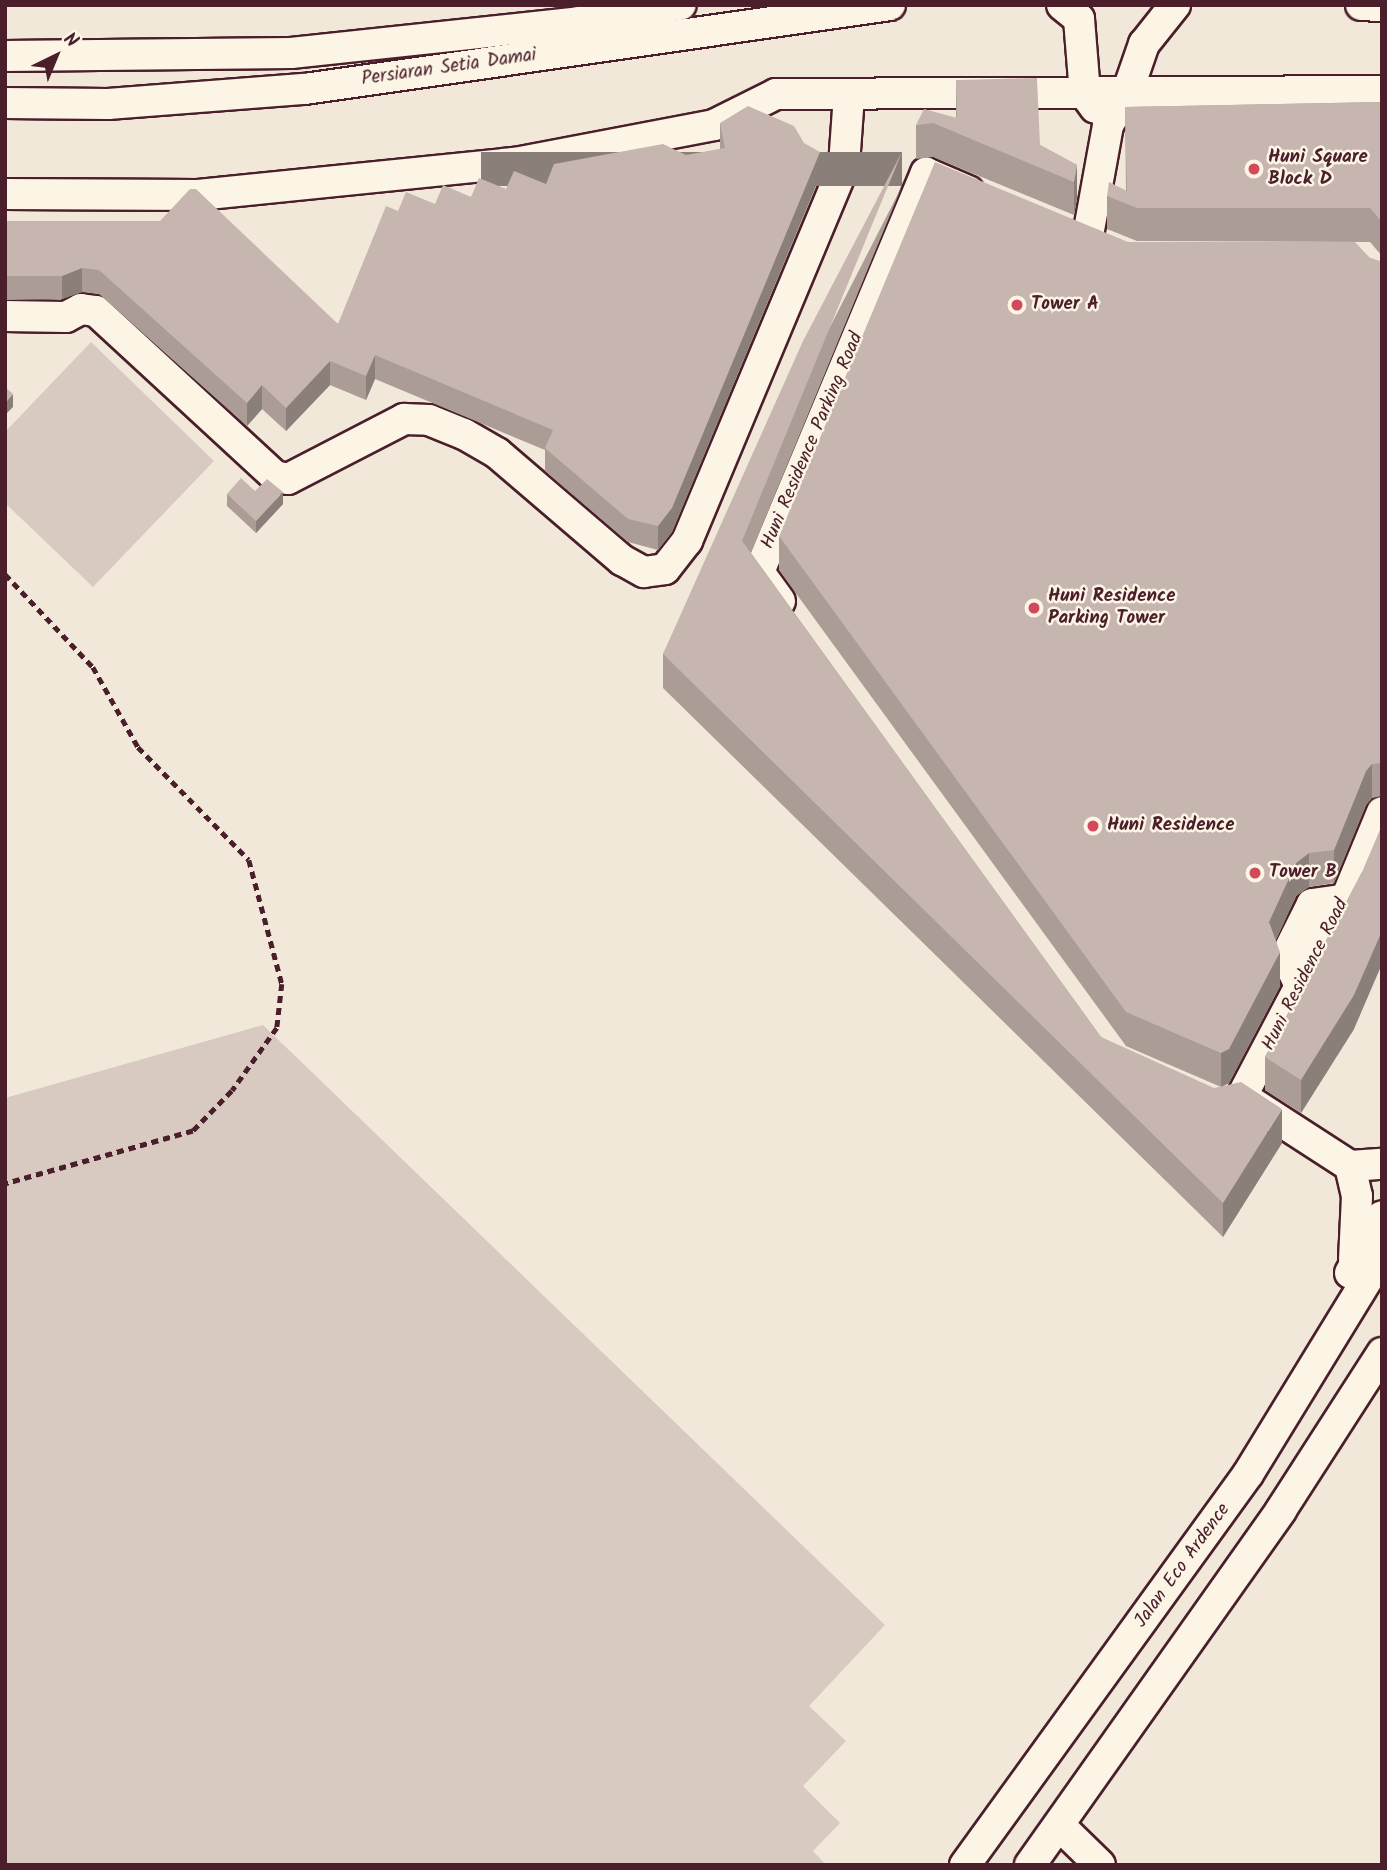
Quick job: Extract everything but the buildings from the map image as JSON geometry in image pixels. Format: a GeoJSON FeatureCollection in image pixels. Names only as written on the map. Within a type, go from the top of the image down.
{"type":"FeatureCollection","features":[{"type":"Feature","properties":{"kind":"street","name":"Persiaran Setia Damai"},"geometry":{"type":"LineString","coordinates":[[5,56],[291,52],[579,22],[681,5]]}},
{"type":"Feature","properties":{"kind":"street","name":"Persiaran Setia Damai"},"geometry":{"type":"LineString","coordinates":[[5,103],[108,104],[305,89],[890,5]]}},
{"type":"Feature","properties":{"kind":"street"},"geometry":{"type":"LineString","coordinates":[[1062,5],[1079,19],[1085,94],[1108,125]]}},
{"type":"Feature","properties":{"kind":"street"},"geometry":{"type":"LineString","coordinates":[[1086,240],[1108,125],[1127,93],[1144,44],[1175,5]]}},
{"type":"Feature","properties":{"kind":"street"},"geometry":{"type":"LineString","coordinates":[[1361,5],[1382,6]]}},
{"type":"Feature","properties":{"kind":"street"},"geometry":{"type":"LineString","coordinates":[[5,194],[198,195],[515,163],[714,125],[776,94],[849,96],[1382,91]]}},
{"type":"Feature","properties":{"kind":"street"},"geometry":{"type":"LineString","coordinates":[[5,316],[66,317],[81,309],[96,311],[275,476],[288,479],[404,419],[441,425],[497,453],[622,561],[644,572],[665,569],[687,541],[844,165],[849,96]]}},
{"type":"Feature","properties":{"kind":"street","name":"Huni Residence Parking Road"},"geometry":{"type":"LineString","coordinates":[[796,624],[759,572],[926,173],[999,204]]}},
{"type":"Feature","properties":{"kind":"street","name":"Huni Residence Road"},"geometry":{"type":"LineString","coordinates":[[1242,1096],[1346,899],[1382,813]]}},
{"type":"Feature","properties":{"kind":"street"},"geometry":{"type":"LineString","coordinates":[[1211,1103],[1221,1106],[1242,1096],[1350,1166],[1382,1164]]}},
{"type":"Feature","properties":{"kind":"street"},"geometry":{"type":"LineString","coordinates":[[1350,1166],[1374,1262]]}},
{"type":"Feature","properties":{"kind":"street","name":"Jalan Eco Ardence"},"geometry":{"type":"LineString","coordinates":[[965,1865],[1248,1474],[1321,1360],[1374,1262],[1382,1216]]}},
{"type":"Feature","properties":{"kind":"street"},"geometry":{"type":"LineString","coordinates":[[1030,1865],[1281,1510],[1382,1353]]}},
{"type":"Feature","properties":{"kind":"street"},"geometry":{"type":"LineString","coordinates":[[1059,1825],[1100,1865]]}},
{"type":"Feature","properties":{"kind":"path"},"geometry":{"type":"LineString","coordinates":[[5,574],[93,667],[138,747],[249,860],[282,984],[277,1028],[232,1091],[193,1131],[5,1184]]}},
{"type":"Feature","properties":{"kind":"shaded area"},"geometry":{"type":"Polygon","coordinates":[[[91,342],[214,461],[93,587],[5,503],[5,432],[91,342]]]}},
{"type":"Feature","properties":{"kind":"shaded area"},"geometry":{"type":"Polygon","coordinates":[[[263,1025],[885,1625],[809,1706],[846,1741],[803,1786],[840,1823],[813,1851],[826,1865],[5,1865],[5,1098],[263,1025]]]}},
{"type":"Feature","properties":{"kind":"place","name":"Huni Square Block D"},"geometry":{"type":"Point","coordinates":[1254,169]}},
{"type":"Feature","properties":{"kind":"place","name":"Tower A"},"geometry":{"type":"Point","coordinates":[1017,305]}},
{"type":"Feature","properties":{"kind":"place","name":"Huni Residence Parking Tower"},"geometry":{"type":"Point","coordinates":[1034,608]}},
{"type":"Feature","properties":{"kind":"place","name":"Huni Residence"},"geometry":{"type":"Point","coordinates":[1093,826]}},
{"type":"Feature","properties":{"kind":"place","name":"Tower B"},"geometry":{"type":"Point","coordinates":[1255,873]}}]}
